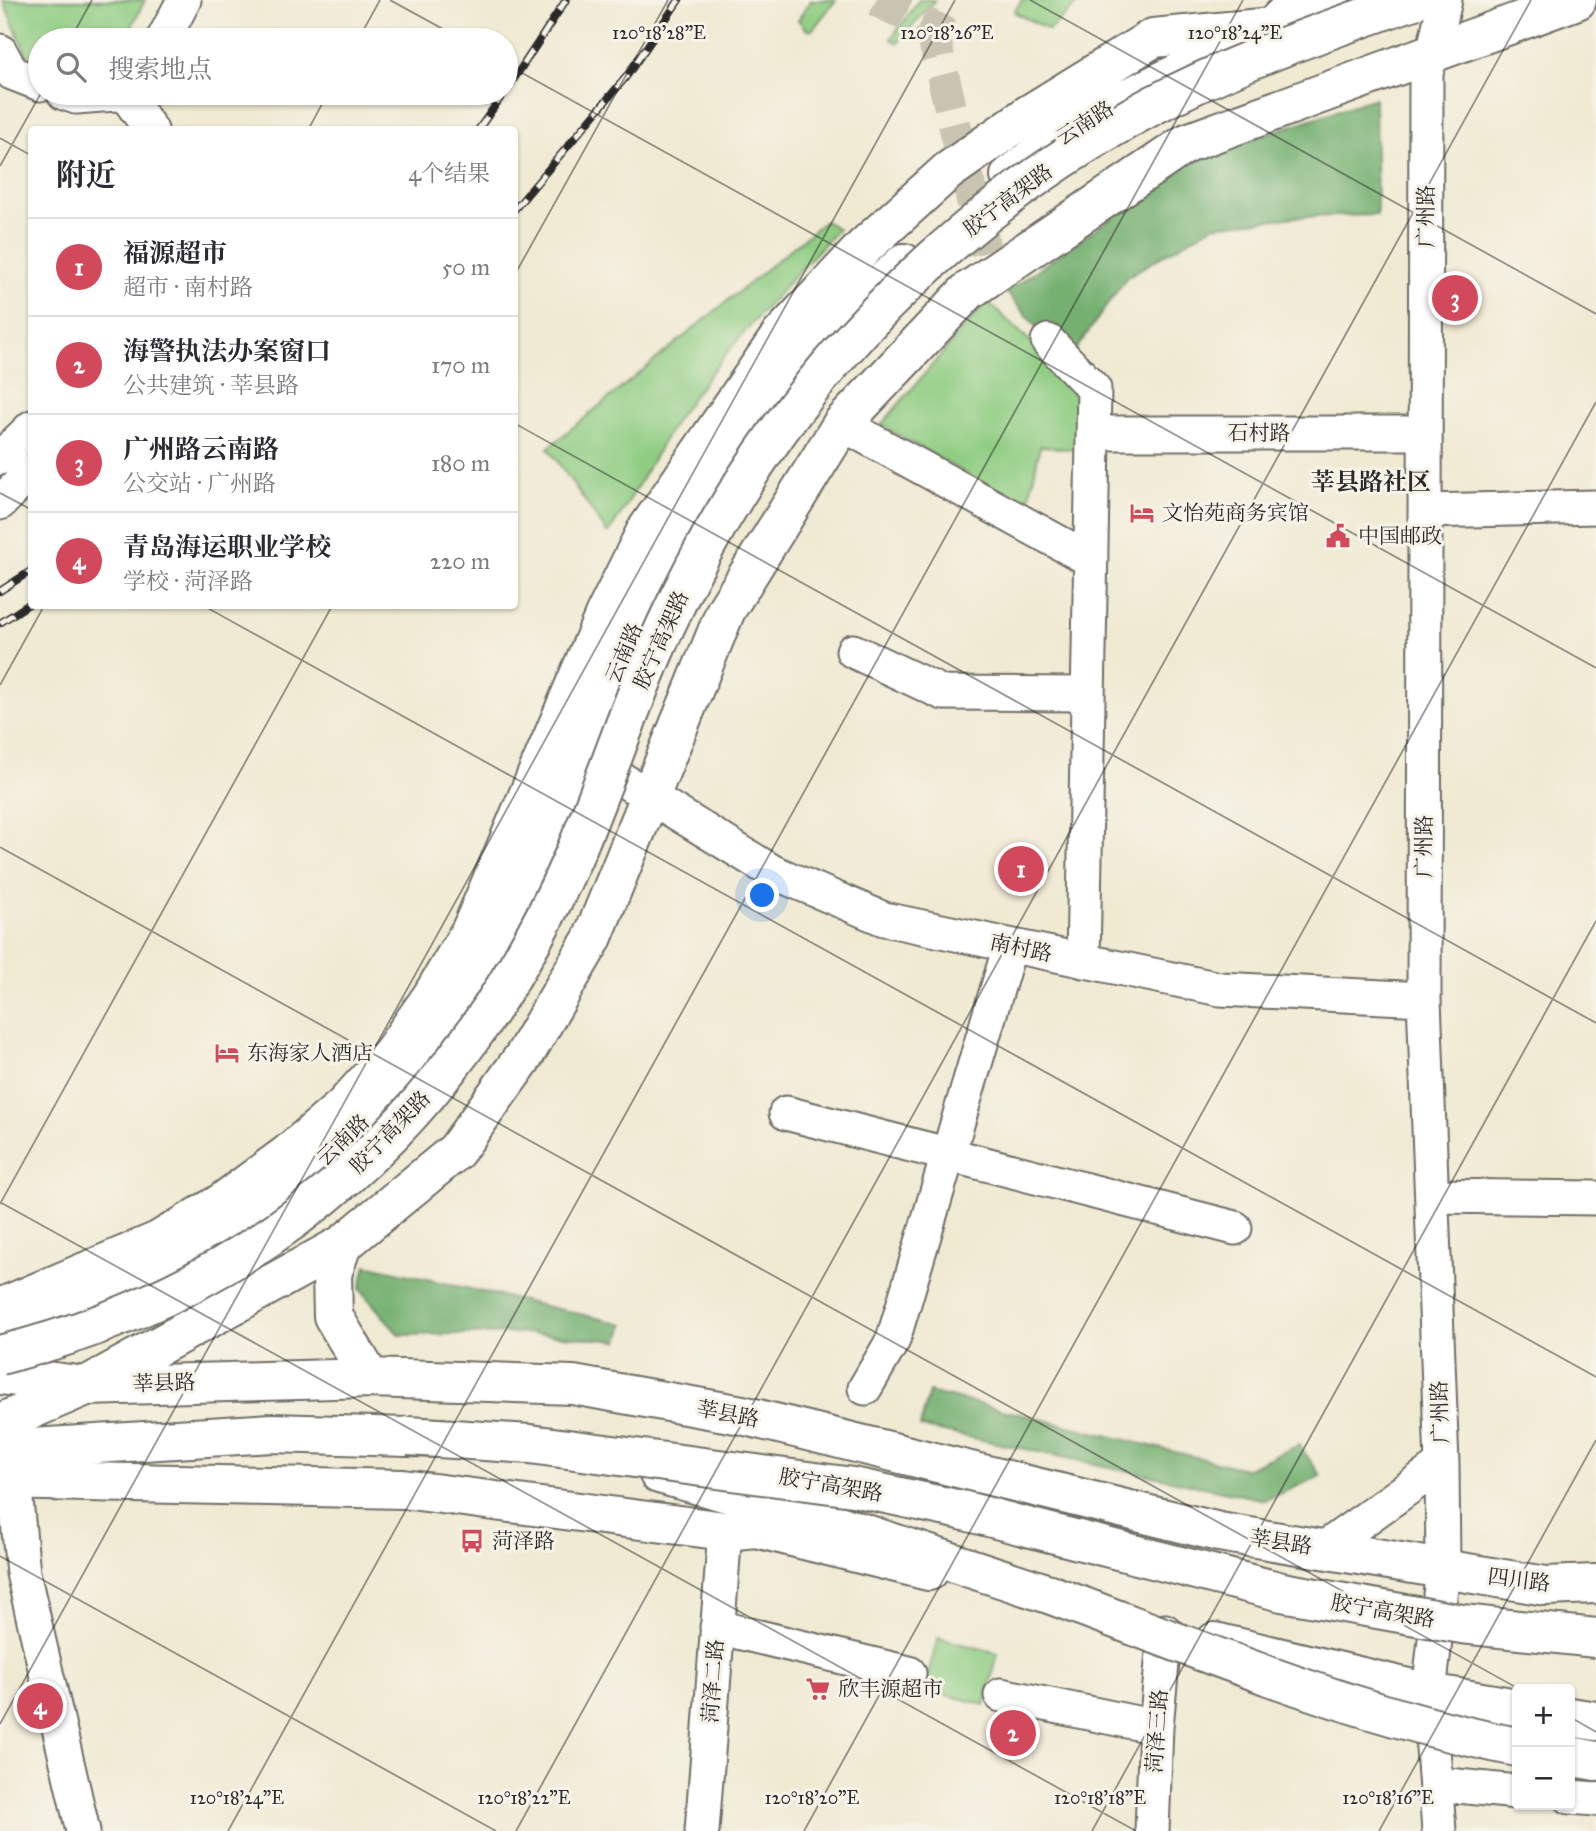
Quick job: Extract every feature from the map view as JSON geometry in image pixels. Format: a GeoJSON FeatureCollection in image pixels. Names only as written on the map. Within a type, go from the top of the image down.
{"type":"FeatureCollection","features":[{"type":"Feature","properties":{"kind":"main road","name":"云南路"},"geometry":{"type":"LineString","coordinates":[[6,1318],[128,1283],[239,1227],[348,1142],[421,1054],[485,958],[528,880],[636,622],[679,537],[765,413],[841,320],[926,242],[1077,123],[1272,27],[1299,0]]}},
{"type":"Feature","properties":{"kind":"main road"},"geometry":{"type":"LineString","coordinates":[[6,1318],[158,1241],[220,1204],[288,1154],[334,1115],[392,1053],[432,996],[471,930],[605,614],[646,531],[781,335],[865,246],[948,171],[1028,114],[1153,38],[1272,27],[1330,0]]}},
{"type":"Feature","properties":{"kind":"main road","name":"胶宁高架路"},"geometry":{"type":"LineString","coordinates":[[0,1355],[89,1329],[142,1308],[249,1252],[340,1183],[385,1142],[427,1095],[466,1048],[499,1000],[541,925],[574,854],[664,629],[691,573],[741,487],[819,379],[902,289],[983,217],[1074,151],[1121,123],[1174,94],[1275,50],[1415,0]]}},
{"type":"Feature","properties":{"kind":"main road"},"geometry":{"type":"LineString","coordinates":[[4,1455],[86,1386],[342,1245],[456,1151],[524,1056],[592,939],[726,610],[842,424],[968,291],[1187,143],[1434,50],[1577,0]]}},
{"type":"Feature","properties":{"kind":"main road"},"geometry":{"type":"LineString","coordinates":[[342,1245],[332,1274],[333,1316],[370,1378]]}},
{"type":"Feature","properties":{"kind":"main road","name":"莘县路"},"geometry":{"type":"LineString","coordinates":[[0,1375],[86,1386],[370,1378],[573,1385],[742,1415],[1219,1532],[1443,1569]]}},
{"type":"Feature","properties":{"kind":"main road","name":"胶宁高架路"},"geometry":{"type":"LineString","coordinates":[[4,1455],[272,1433],[408,1436],[530,1444],[853,1487],[961,1510],[1282,1592],[1462,1624],[1596,1638]]}},
{"type":"Feature","properties":{"kind":"main road"},"geometry":{"type":"LineString","coordinates":[[408,1436],[528,1447],[639,1468],[823,1520],[1049,1594],[1221,1661],[1348,1704],[1419,1726],[1512,1746]]}},
{"type":"Feature","properties":{"kind":"main road"},"geometry":{"type":"LineString","coordinates":[[4,1455],[403,1489],[725,1531],[756,1528],[1429,1693],[1512,1707]]}},
{"type":"Feature","properties":{"kind":"main road","name":"四川路"},"geometry":{"type":"LineString","coordinates":[[1443,1569],[1546,1586],[1596,1584]]}},
{"type":"Feature","properties":{"kind":"main road"},"geometry":{"type":"LineString","coordinates":[[1575,1718],[1596,1721]]}},
{"type":"Feature","properties":{"kind":"main road"},"geometry":{"type":"LineString","coordinates":[[1575,1757],[1596,1761]]}},
{"type":"Feature","properties":{"kind":"street"},"geometry":{"type":"LineString","coordinates":[[169,28],[184,0]]}},
{"type":"Feature","properties":{"kind":"street","name":"广州路"},"geometry":{"type":"LineString","coordinates":[[1439,1831],[1438,1784],[1429,1693],[1443,1569],[1443,1464],[1424,999],[1426,72],[1434,50],[1445,0]]}},
{"type":"Feature","properties":{"kind":"street"},"geometry":{"type":"LineString","coordinates":[[125,126],[126,105]]}},
{"type":"Feature","properties":{"kind":"street"},"geometry":{"type":"LineString","coordinates":[[134,105],[148,126]]}},
{"type":"Feature","properties":{"kind":"street"},"geometry":{"type":"LineString","coordinates":[[1048,341],[1094,390],[1083,961]]}},
{"type":"Feature","properties":{"kind":"street"},"geometry":{"type":"LineString","coordinates":[[842,424],[1091,560]]}},
{"type":"Feature","properties":{"kind":"street"},"geometry":{"type":"LineString","coordinates":[[0,458],[28,431]]}},
{"type":"Feature","properties":{"kind":"street","name":"石村路"},"geometry":{"type":"LineString","coordinates":[[1094,433],[1425,433]]}},
{"type":"Feature","properties":{"kind":"street"},"geometry":{"type":"LineString","coordinates":[[0,503],[28,475]]}},
{"type":"Feature","properties":{"kind":"street"},"geometry":{"type":"LineString","coordinates":[[1425,511],[1596,507]]}},
{"type":"Feature","properties":{"kind":"street"},"geometry":{"type":"LineString","coordinates":[[853,650],[943,694],[1088,694]]}},
{"type":"Feature","properties":{"kind":"street","name":"南村路"},"geometry":{"type":"LineString","coordinates":[[581,754],[773,872],[884,919],[1220,989],[1424,999]]}},
{"type":"Feature","properties":{"kind":"street"},"geometry":{"type":"LineString","coordinates":[[865,1388],[893,1340],[1010,946]]}},
{"type":"Feature","properties":{"kind":"street"},"geometry":{"type":"LineString","coordinates":[[786,1113],[1236,1227]]}},
{"type":"Feature","properties":{"kind":"street"},"geometry":{"type":"LineString","coordinates":[[1432,1196],[1596,1198]]}},
{"type":"Feature","properties":{"kind":"street"},"geometry":{"type":"LineString","coordinates":[[4,1455],[23,1573],[83,1831]]}},
{"type":"Feature","properties":{"kind":"street"},"geometry":{"type":"LineString","coordinates":[[1323,1549],[1443,1464]]}},
{"type":"Feature","properties":{"kind":"street","name":"菏泽二路"},"geometry":{"type":"LineString","coordinates":[[702,1831],[725,1531]]}},
{"type":"Feature","properties":{"kind":"street"},"geometry":{"type":"LineString","coordinates":[[717,1627],[909,1673]]}},
{"type":"Feature","properties":{"kind":"street","name":"菏泽三路"},"geometry":{"type":"LineString","coordinates":[[1152,1831],[1156,1727],[1165,1630]]}},
{"type":"Feature","properties":{"kind":"street"},"geometry":{"type":"LineString","coordinates":[[1001,1695],[1156,1727]]}},
{"type":"Feature","properties":{"kind":"street"},"geometry":{"type":"LineString","coordinates":[[1438,1784],[1512,1791]]}},
{"type":"Feature","properties":{"kind":"street"},"geometry":{"type":"LineString","coordinates":[[1575,1797],[1596,1799]]}},
{"type":"Feature","properties":{"kind":"green space"},"geometry":{"type":"Polygon","coordinates":[[[3,0],[145,0],[131,28],[28,28],[27,56],[3,0]]]}},
{"type":"Feature","properties":{"kind":"green space"},"geometry":{"type":"Polygon","coordinates":[[[811,0],[836,0],[812,30],[807,30],[798,20],[811,0]]]}},
{"type":"Feature","properties":{"kind":"green space"},"geometry":{"type":"Polygon","coordinates":[[[919,0],[935,0],[898,43],[891,39],[919,0]]]}},
{"type":"Feature","properties":{"kind":"green space"},"geometry":{"type":"Polygon","coordinates":[[[1022,0],[1081,0],[1049,30],[1014,12],[1022,0]]]}},
{"type":"Feature","properties":{"kind":"green space"},"geometry":{"type":"Polygon","coordinates":[[[1375,98],[1377,215],[1296,217],[1213,226],[1127,277],[1067,362],[1006,292],[1199,156],[1375,98]]]}},
{"type":"Feature","properties":{"kind":"green space"},"geometry":{"type":"Polygon","coordinates":[[[825,221],[838,229],[755,320],[697,391],[670,430],[608,534],[548,448],[825,221]]]}},
{"type":"Feature","properties":{"kind":"green space"},"geometry":{"type":"Polygon","coordinates":[[[987,301],[1082,390],[1076,450],[1040,446],[1027,509],[881,425],[987,301]]]}},
{"type":"Feature","properties":{"kind":"green space"},"geometry":{"type":"Polygon","coordinates":[[[366,1265],[624,1324],[619,1341],[528,1333],[399,1335],[360,1289],[366,1265]]]}},
{"type":"Feature","properties":{"kind":"green space"},"geometry":{"type":"Polygon","coordinates":[[[929,1392],[1245,1469],[1299,1445],[1321,1476],[1265,1500],[920,1427],[929,1392]]]}},
{"type":"Feature","properties":{"kind":"green space"},"geometry":{"type":"Polygon","coordinates":[[[938,1638],[998,1653],[985,1705],[924,1689],[938,1638]]]}},
{"type":"Feature","properties":{"kind":"tunnel"},"geometry":{"type":"LineString","coordinates":[[876,0],[949,35]]}},
{"type":"Feature","properties":{"kind":"tunnel"},"geometry":{"type":"LineString","coordinates":[[931,26],[992,281]]}},
{"type":"Feature","properties":{"kind":"railway"},"geometry":{"type":"LineString","coordinates":[[518,73],[566,0]]}},
{"type":"Feature","properties":{"kind":"railway"},"geometry":{"type":"LineString","coordinates":[[518,205],[626,77],[679,0]]}},
{"type":"Feature","properties":{"kind":"railway"},"geometry":{"type":"LineString","coordinates":[[481,126],[496,105]]}},
{"type":"Feature","properties":{"kind":"railway"},"geometry":{"type":"LineString","coordinates":[[0,591],[28,573]]}},
{"type":"Feature","properties":{"kind":"railway"},"geometry":{"type":"LineString","coordinates":[[0,623],[28,605]]}},
{"type":"Feature","properties":{"kind":"place","name":"广州路云南路"},"geometry":{"type":"Point","coordinates":[1455,298]}},
{"type":"Feature","properties":{"kind":"place","name":"文怡苑商务宾馆"},"geometry":{"type":"Point","coordinates":[1142,513]}},
{"type":"Feature","properties":{"kind":"place","name":"中国邮政"},"geometry":{"type":"Point","coordinates":[1338,536]}},
{"type":"Feature","properties":{"kind":"place","name":"福源超市"},"geometry":{"type":"Point","coordinates":[1021,869]}},
{"type":"Feature","properties":{"kind":"place","name":"东海家人酒店"},"geometry":{"type":"Point","coordinates":[227,1053]}},
{"type":"Feature","properties":{"kind":"place","name":"菏泽路"},"geometry":{"type":"Point","coordinates":[472,1541]}},
{"type":"Feature","properties":{"kind":"place","name":"欣丰源超市"},"geometry":{"type":"Point","coordinates":[818,1689]}},
{"type":"Feature","properties":{"kind":"place","name":"青岛海运职业学校"},"geometry":{"type":"Point","coordinates":[40,1706]}},
{"type":"Feature","properties":{"kind":"place","name":"海警执法办案窗口"},"geometry":{"type":"Point","coordinates":[1013,1733]}},
{"type":"Feature","properties":{"kind":"district","name":"莘县路社区"},"geometry":{"type":"Point","coordinates":[1371,482]}}]}
